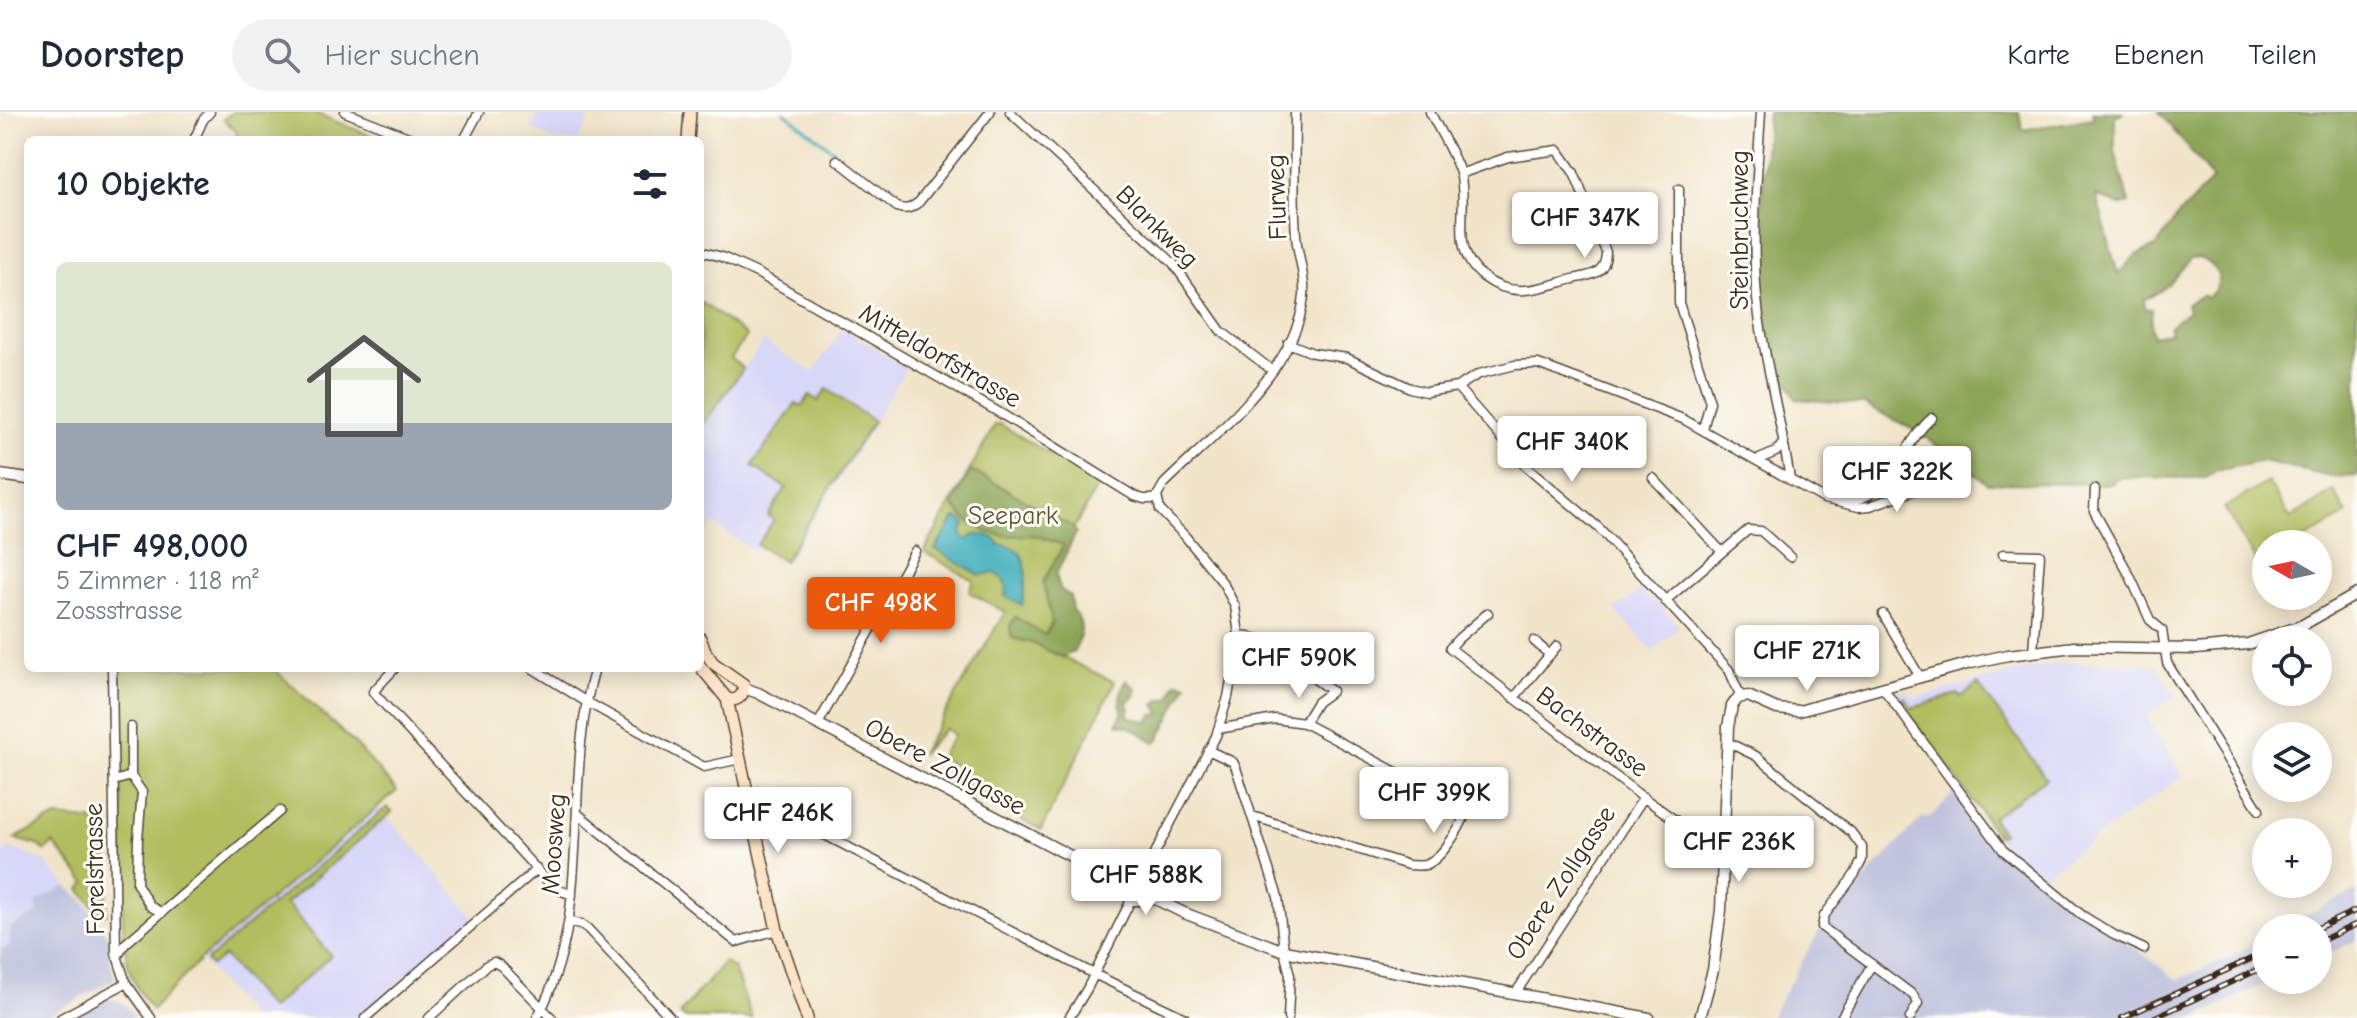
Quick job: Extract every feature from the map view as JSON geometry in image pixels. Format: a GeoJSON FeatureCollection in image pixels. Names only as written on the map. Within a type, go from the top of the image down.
{"type":"FeatureCollection","features":[{"type":"Feature","properties":{"kind":"main road"},"geometry":{"type":"LineString","coordinates":[[688,136],[690,112]]}},
{"type":"Feature","properties":{"kind":"main road"},"geometry":{"type":"LineString","coordinates":[[704,652],[717,667],[740,681],[744,688],[738,698],[724,695],[704,671]]}},
{"type":"Feature","properties":{"kind":"main road"},"geometry":{"type":"LineString","coordinates":[[732,677],[723,682],[724,695],[777,930],[807,1018]]}},
{"type":"Feature","properties":{"kind":"street"},"geometry":{"type":"LineString","coordinates":[[196,136],[210,112]]}},
{"type":"Feature","properties":{"kind":"street"},"geometry":{"type":"LineString","coordinates":[[345,112],[406,136]]}},
{"type":"Feature","properties":{"kind":"street"},"geometry":{"type":"LineString","coordinates":[[466,136],[479,112]]}},
{"type":"Feature","properties":{"kind":"street"},"geometry":{"type":"LineString","coordinates":[[837,160],[897,207],[911,209],[990,112]]}},
{"type":"Feature","properties":{"kind":"street","name":"Blankweg"},"geometry":{"type":"LineString","coordinates":[[1010,112],[1173,263],[1221,331],[1273,371]]}},
{"type":"Feature","properties":{"kind":"street","name":"Flurweg"},"geometry":{"type":"LineString","coordinates":[[1288,343],[1302,306],[1304,281],[1295,229],[1295,112]]}},
{"type":"Feature","properties":{"kind":"street"},"geometry":{"type":"LineString","coordinates":[[1430,112],[1460,174],[1463,242],[1466,258],[1477,273],[1495,285],[1523,291],[1591,275],[1606,263],[1606,252],[1574,173],[1558,150],[1508,157],[1460,174]]}},
{"type":"Feature","properties":{"kind":"street","name":"Steinbruchweg"},"geometry":{"type":"LineString","coordinates":[[1761,112],[1755,269],[1759,317],[1790,480]]}},
{"type":"Feature","properties":{"kind":"street"},"geometry":{"type":"LineString","coordinates":[[1679,189],[1679,303],[1710,402],[1703,429]]}},
{"type":"Feature","properties":{"kind":"street","name":"Mitteldorfstrasse"},"geometry":{"type":"LineString","coordinates":[[704,252],[722,257],[771,281],[1013,421],[1134,496],[1157,499]]}},
{"type":"Feature","properties":{"kind":"street"},"geometry":{"type":"LineString","coordinates":[[1142,878],[1218,729],[1234,673],[1239,635],[1237,614],[1230,593],[1216,572],[1163,514],[1157,499],[1161,487],[1254,396],[1273,371],[1288,343],[1313,353],[1347,358],[1417,390],[1457,387],[1479,374],[1515,365],[1538,364],[1683,419],[1819,498],[1859,507],[1915,490],[1945,475]]}},
{"type":"Feature","properties":{"kind":"street"},"geometry":{"type":"LineString","coordinates":[[1457,387],[1526,466],[1600,529],[1729,670],[1741,697]]}},
{"type":"Feature","properties":{"kind":"street"},"geometry":{"type":"LineString","coordinates":[[1844,502],[1867,496],[1879,487],[1918,432],[1932,418]]}},
{"type":"Feature","properties":{"kind":"street"},"geometry":{"type":"LineString","coordinates":[[1757,460],[1776,452],[1784,441]]}},
{"type":"Feature","properties":{"kind":"street"},"geometry":{"type":"LineString","coordinates":[[0,475],[24,478]]}},
{"type":"Feature","properties":{"kind":"street"},"geometry":{"type":"LineString","coordinates":[[1653,478],[1722,552]]}},
{"type":"Feature","properties":{"kind":"street"},"geometry":{"type":"LineString","coordinates":[[2095,489],[2094,511],[2150,620],[2162,630],[2167,663],[2259,810]]}},
{"type":"Feature","properties":{"kind":"street"},"geometry":{"type":"LineString","coordinates":[[1665,601],[1748,530],[1761,531],[1790,557]]}},
{"type":"Feature","properties":{"kind":"street"},"geometry":{"type":"LineString","coordinates":[[818,724],[915,551]]}},
{"type":"Feature","properties":{"kind":"street"},"geometry":{"type":"LineString","coordinates":[[2003,554],[2040,555],[2033,651]]}},
{"type":"Feature","properties":{"kind":"street"},"geometry":{"type":"LineString","coordinates":[[1700,1018],[1718,942],[1727,742],[1730,710],[1734,701],[1751,696],[1771,707],[1805,711],[1990,658],[2033,651],[2074,647],[2213,648],[2266,639],[2301,626],[2357,594]]}},
{"type":"Feature","properties":{"kind":"street","name":"Bachstrasse"},"geometry":{"type":"LineString","coordinates":[[1488,613],[1450,648],[1723,854]]}},
{"type":"Feature","properties":{"kind":"street"},"geometry":{"type":"LineString","coordinates":[[1883,614],[1920,677]]}},
{"type":"Feature","properties":{"kind":"street"},"geometry":{"type":"LineString","coordinates":[[1239,635],[1258,640],[1332,691],[1317,702],[1304,723]]}},
{"type":"Feature","properties":{"kind":"street","name":"Bachstrasse"},"geometry":{"type":"LineString","coordinates":[[1534,641],[1550,655]]}},
{"type":"Feature","properties":{"kind":"street","name":"Bachstrasse"},"geometry":{"type":"LineString","coordinates":[[1514,698],[1557,646]]}},
{"type":"Feature","properties":{"kind":"street","name":"Forelstrasse"},"geometry":{"type":"LineString","coordinates":[[112,672],[117,958],[126,983],[151,1018]]}},
{"type":"Feature","properties":{"kind":"street"},"geometry":{"type":"LineString","coordinates":[[391,672],[373,692],[536,870],[554,888],[572,895]]}},
{"type":"Feature","properties":{"kind":"street"},"geometry":{"type":"LineString","coordinates":[[538,672],[704,767],[740,759]]}},
{"type":"Feature","properties":{"kind":"street","name":"Moosweg"},"geometry":{"type":"LineString","coordinates":[[537,1018],[560,958],[569,922],[580,745],[585,701],[594,672]]}},
{"type":"Feature","properties":{"kind":"street","name":"Obere Zollgasse"},"geometry":{"type":"LineString","coordinates":[[744,688],[1126,885]]}},
{"type":"Feature","properties":{"kind":"street"},"geometry":{"type":"LineString","coordinates":[[1883,688],[2003,850],[2083,916],[2144,949]]}},
{"type":"Feature","properties":{"kind":"street"},"geometry":{"type":"LineString","coordinates":[[1218,729],[1275,719],[1304,723],[1458,805],[1465,815],[1460,829],[1435,859],[1425,866],[1408,865],[1252,816]]}},
{"type":"Feature","properties":{"kind":"street","name":"Forelstrasse"},"geometry":{"type":"LineString","coordinates":[[131,727],[131,776],[142,792],[137,884],[150,906],[162,913]]}},
{"type":"Feature","properties":{"kind":"street"},"geometry":{"type":"LineString","coordinates":[[1727,742],[1756,756],[1857,839],[1862,847],[1862,860],[1821,921],[1822,927],[1913,995],[1918,1003],[1910,1018]]}},
{"type":"Feature","properties":{"kind":"street"},"geometry":{"type":"LineString","coordinates":[[1208,750],[1234,763],[1276,887],[1290,975],[1288,1018]]}},
{"type":"Feature","properties":{"kind":"street","name":"Forelstrasse"},"geometry":{"type":"LineString","coordinates":[[114,781],[131,776]]}},
{"type":"Feature","properties":{"kind":"street","name":"Obere Zollgasse"},"geometry":{"type":"LineString","coordinates":[[1515,994],[1644,797]]}},
{"type":"Feature","properties":{"kind":"street"},"geometry":{"type":"LineString","coordinates":[[749,803],[788,816],[1180,1017]]}},
{"type":"Feature","properties":{"kind":"street","name":"Forelstrasse"},"geometry":{"type":"LineString","coordinates":[[117,958],[125,944],[280,811]]}},
{"type":"Feature","properties":{"kind":"street"},"geometry":{"type":"LineString","coordinates":[[577,813],[736,942],[777,930]]}},
{"type":"Feature","properties":{"kind":"street"},"geometry":{"type":"LineString","coordinates":[[365,1018],[536,870]]}},
{"type":"Feature","properties":{"kind":"street"},"geometry":{"type":"LineString","coordinates":[[1131,900],[1126,894],[1126,885],[1132,878],[1142,878]]}},
{"type":"Feature","properties":{"kind":"street"},"geometry":{"type":"LineString","coordinates":[[1131,900],[1142,900],[1147,895],[1149,887],[1142,878]]}},
{"type":"Feature","properties":{"kind":"street","name":"Obere Zollgasse"},"geometry":{"type":"LineString","coordinates":[[1147,895],[1184,913],[1284,951],[1649,1018]]}},
{"type":"Feature","properties":{"kind":"street"},"geometry":{"type":"LineString","coordinates":[[1069,1018],[1131,900]]}},
{"type":"Feature","properties":{"kind":"street"},"geometry":{"type":"LineString","coordinates":[[569,922],[587,928],[671,1018]]}},
{"type":"Feature","properties":{"kind":"street"},"geometry":{"type":"LineString","coordinates":[[429,1018],[494,962],[552,1018]]}},
{"type":"Feature","properties":{"kind":"street"},"geometry":{"type":"LineString","coordinates":[[1841,1018],[1872,964]]}},
{"type":"Feature","properties":{"kind":"street"},"geometry":{"type":"LineString","coordinates":[[61,1018],[126,983]]}},
{"type":"Feature","properties":{"kind":"shaded area"},"geometry":{"type":"Polygon","coordinates":[[[539,112],[573,112],[589,120],[580,136],[546,136],[531,128],[539,112]]]}},
{"type":"Feature","properties":{"kind":"shaded area"},"geometry":{"type":"Polygon","coordinates":[[[843,328],[906,368],[786,562],[758,545],[754,551],[713,524],[704,536],[704,424],[764,341],[813,372],[843,328]]]}},
{"type":"Feature","properties":{"kind":"shaded area"},"geometry":{"type":"Polygon","coordinates":[[[1641,590],[1650,600],[1655,600],[1679,627],[1653,651],[1614,610],[1641,590]]]}},
{"type":"Feature","properties":{"kind":"shaded area"},"geometry":{"type":"Polygon","coordinates":[[[2063,662],[2156,665],[2176,696],[2147,716],[2183,776],[2041,877],[2008,851],[1891,695],[1907,691],[1915,698],[2063,662]]]}},
{"type":"Feature","properties":{"kind":"shaded area"},"geometry":{"type":"Polygon","coordinates":[[[1954,793],[1967,805],[1998,847],[2042,883],[2177,980],[2233,956],[2252,943],[2252,990],[2195,1018],[1770,1018],[1818,933],[1923,817],[1930,817],[1954,793]]]}},
{"type":"Feature","properties":{"kind":"shaded area"},"geometry":{"type":"Polygon","coordinates":[[[378,806],[475,917],[357,1018],[252,1018],[201,959],[378,806]]]}},
{"type":"Feature","properties":{"kind":"shaded area"},"geometry":{"type":"Polygon","coordinates":[[[10,848],[43,860],[67,886],[35,903],[39,911],[10,926],[10,945],[0,950],[0,854],[10,848]]]}},
{"type":"Feature","properties":{"kind":"shaded area"},"geometry":{"type":"Polygon","coordinates":[[[67,886],[85,902],[109,938],[115,979],[44,1018],[0,1018],[0,950],[10,945],[10,927],[38,912],[35,903],[67,886]]]}},
{"type":"Feature","properties":{"kind":"shaded area"},"geometry":{"type":"Polygon","coordinates":[[[2357,891],[2357,940],[2332,952],[2332,914],[2307,914],[2357,891]]]}},
{"type":"Feature","properties":{"kind":"shaded area"},"geometry":{"type":"Polygon","coordinates":[[[107,998],[122,1002],[136,1018],[71,1018],[107,998]]]}},
{"type":"Feature","properties":{"kind":"green space"},"geometry":{"type":"Polygon","coordinates":[[[233,112],[312,112],[372,136],[236,136],[237,132],[223,119],[233,112]]]}},
{"type":"Feature","properties":{"kind":"green space"},"geometry":{"type":"Polygon","coordinates":[[[1768,112],[2019,112],[2022,130],[2093,118],[2093,112],[2124,112],[2115,116],[2115,151],[2129,203],[2119,206],[2096,195],[2118,274],[2135,256],[2157,245],[2176,218],[2213,179],[2159,112],[2357,112],[2357,476],[2331,477],[2263,461],[2215,471],[2206,478],[2121,477],[2112,484],[1987,483],[1918,432],[1864,404],[1796,399],[1772,349],[1761,285],[1762,198],[1768,112]],[[2190,259],[2164,288],[2144,299],[2145,308],[2152,309],[2153,336],[2170,332],[2169,327],[2188,311],[2186,304],[2203,295],[2207,298],[2216,290],[2218,274],[2204,260],[2190,259]]]}},
{"type":"Feature","properties":{"kind":"green space"},"geometry":{"type":"Polygon","coordinates":[[[704,304],[747,336],[731,358],[743,369],[704,423],[704,304]]]}},
{"type":"Feature","properties":{"kind":"green space"},"geometry":{"type":"Polygon","coordinates":[[[827,389],[873,421],[784,561],[757,545],[774,520],[768,516],[786,488],[752,466],[796,403],[802,406],[810,395],[818,401],[827,389]]]}},
{"type":"Feature","properties":{"kind":"green space","name":"Seepark"},"geometry":{"type":"Polygon","coordinates":[[[1000,424],[1099,484],[1043,582],[1052,623],[1045,635],[1032,643],[1115,682],[1041,830],[956,786],[963,771],[940,757],[954,735],[946,728],[921,754],[1005,612],[969,592],[974,581],[924,552],[995,425],[1000,424]]]}},
{"type":"Feature","properties":{"kind":"green space","name":"Seepark"},"geometry":{"type":"Polygon","coordinates":[[[970,471],[1074,528],[1076,533],[1056,574],[1060,589],[1070,596],[1072,611],[1081,625],[1074,652],[1062,657],[1032,643],[1012,638],[1010,626],[1015,617],[1045,635],[1052,623],[1043,582],[1064,545],[1034,535],[1008,536],[987,532],[966,520],[952,504],[970,471]]]}},
{"type":"Feature","properties":{"kind":"green space"},"geometry":{"type":"Polygon","coordinates":[[[2268,482],[2290,518],[2334,491],[2347,514],[2320,530],[2252,530],[2252,554],[2224,508],[2268,482]]]}},
{"type":"Feature","properties":{"kind":"green space"},"geometry":{"type":"Polygon","coordinates":[[[120,672],[277,672],[355,744],[397,791],[201,959],[152,1010],[138,990],[127,962],[123,928],[120,672]]]}},
{"type":"Feature","properties":{"kind":"green space"},"geometry":{"type":"Polygon","coordinates":[[[1126,680],[1136,689],[1134,697],[1127,701],[1130,709],[1127,716],[1148,722],[1152,715],[1161,714],[1155,705],[1160,700],[1170,698],[1176,682],[1187,684],[1155,742],[1128,726],[1117,724],[1123,711],[1120,699],[1126,680]]]}},
{"type":"Feature","properties":{"kind":"green space"},"geometry":{"type":"Polygon","coordinates":[[[1978,684],[2046,778],[1992,818],[2002,833],[1998,836],[1899,700],[1904,697],[1912,708],[1958,694],[1961,697],[1978,684]]]}},
{"type":"Feature","properties":{"kind":"green space"},"geometry":{"type":"Polygon","coordinates":[[[387,807],[392,812],[286,903],[331,956],[270,1009],[224,956],[211,966],[206,961],[387,807]]]}},
{"type":"Feature","properties":{"kind":"green space"},"geometry":{"type":"Polygon","coordinates":[[[56,817],[107,822],[107,914],[101,915],[80,889],[86,883],[53,843],[45,851],[38,845],[14,839],[56,817]]]}},
{"type":"Feature","properties":{"kind":"green space"},"geometry":{"type":"Polygon","coordinates":[[[724,962],[734,969],[752,1018],[684,1018],[680,1014],[724,962]]]}},
{"type":"Feature","properties":{"kind":"water"},"geometry":{"type":"Polygon","coordinates":[[[955,518],[965,524],[961,535],[968,540],[974,535],[986,535],[996,539],[999,545],[1018,551],[1023,558],[1026,575],[1022,605],[1005,596],[1007,587],[995,573],[979,575],[935,549],[955,518]]]}},
{"type":"Feature","properties":{"kind":"waterway"},"geometry":{"type":"LineString","coordinates":[[784,112],[833,150]]}},
{"type":"Feature","properties":{"kind":"railway"},"geometry":{"type":"LineString","coordinates":[[2332,922],[2357,910]]}},
{"type":"Feature","properties":{"kind":"railway"},"geometry":{"type":"LineString","coordinates":[[2332,936],[2357,924]]}},
{"type":"Feature","properties":{"kind":"railway"},"geometry":{"type":"LineString","coordinates":[[2122,1018],[2252,958]]}},
{"type":"Feature","properties":{"kind":"railway"},"geometry":{"type":"LineString","coordinates":[[2153,1018],[2252,972]]}}]}
